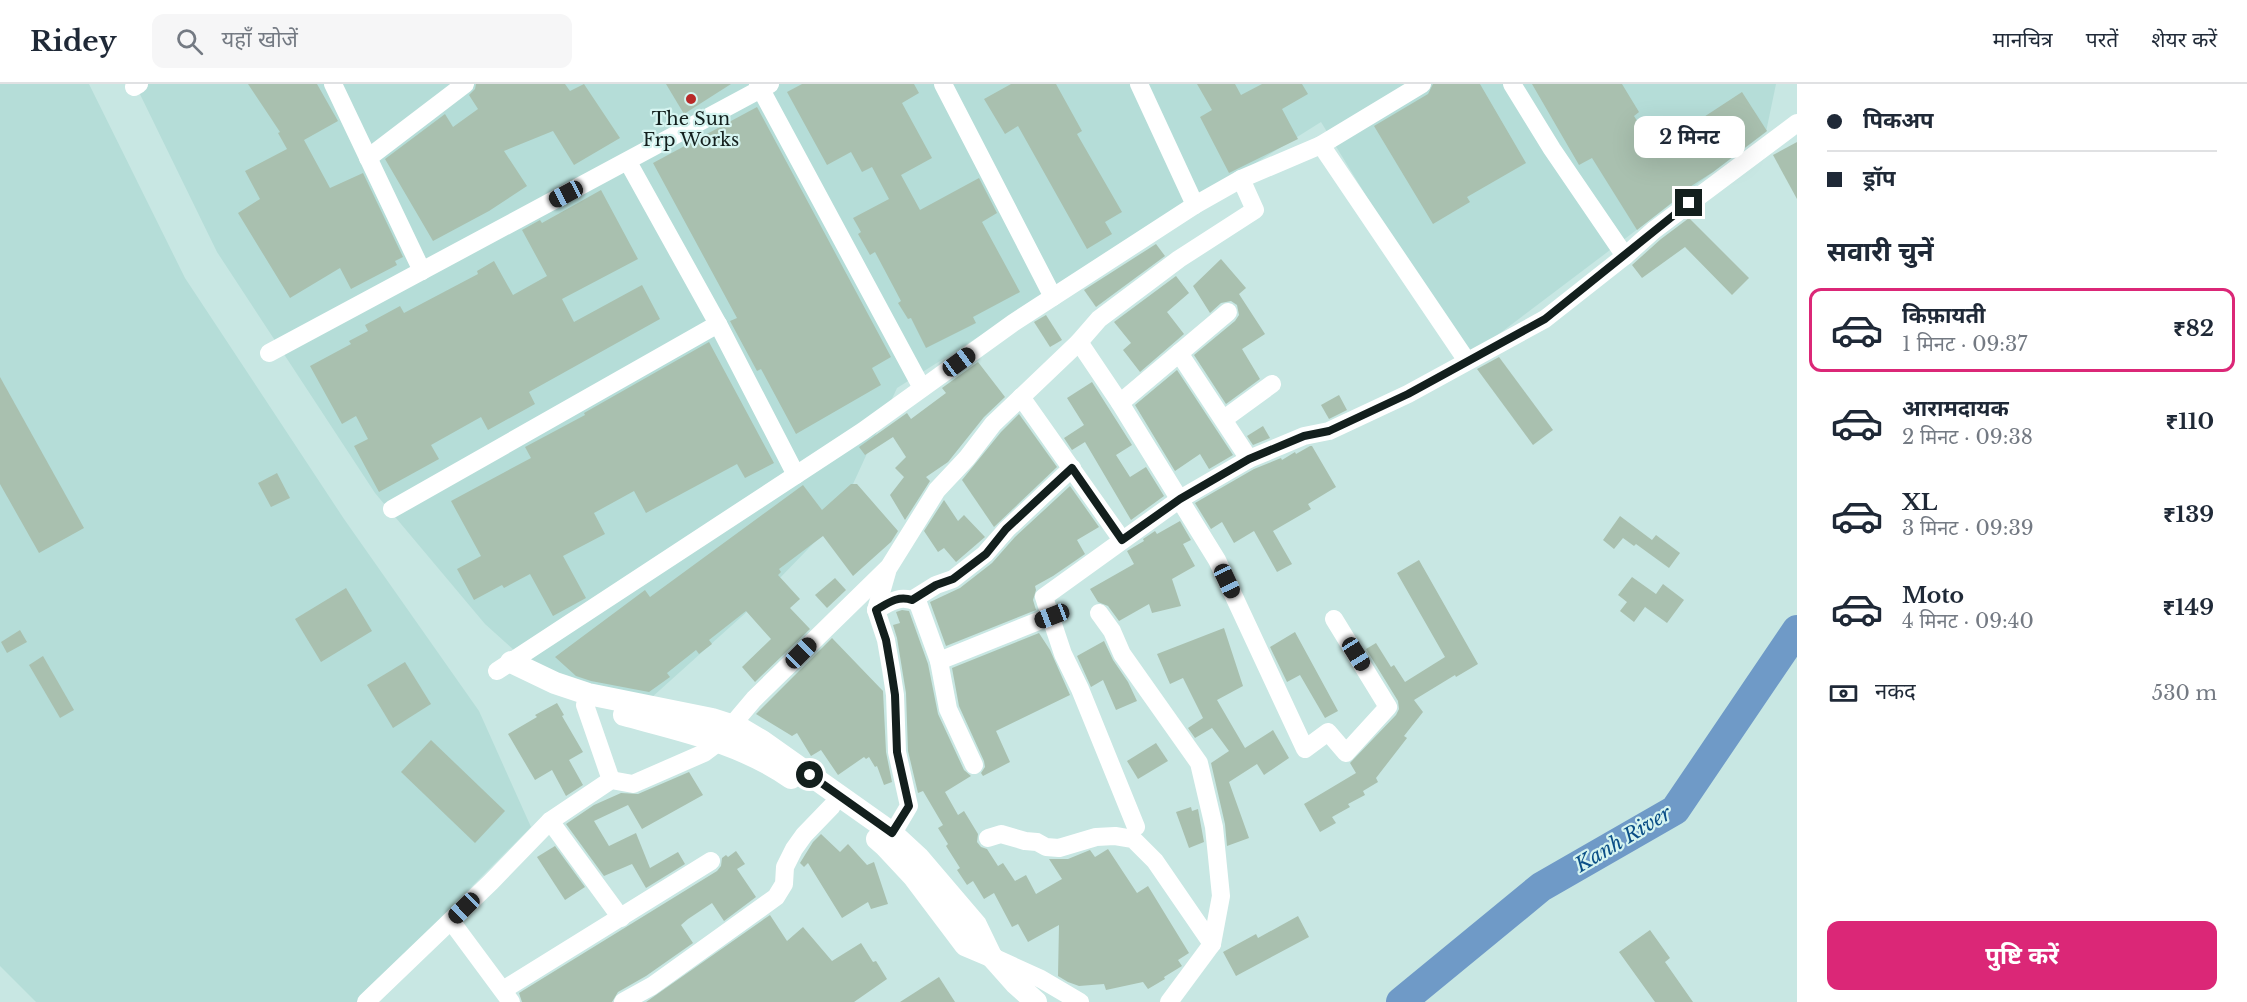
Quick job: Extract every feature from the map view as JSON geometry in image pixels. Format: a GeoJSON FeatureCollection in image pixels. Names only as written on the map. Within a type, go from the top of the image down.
{"type":"FeatureCollection","features":[{"type":"Feature","properties":{"kind":"street"},"geometry":{"type":"LineString","coordinates":[[333,84],[422,271]]}},
{"type":"Feature","properties":{"kind":"street"},"geometry":{"type":"LineString","coordinates":[[368,158],[465,84]]}},
{"type":"Feature","properties":{"kind":"street"},"geometry":{"type":"LineString","coordinates":[[943,84],[1053,297]]}},
{"type":"Feature","properties":{"kind":"street"},"geometry":{"type":"LineString","coordinates":[[1139,84],[1195,205]]}},
{"type":"Feature","properties":{"kind":"street"},"geometry":{"type":"LineString","coordinates":[[504,667],[796,475],[1053,297],[1195,205],[1241,179],[1321,145],[1422,84]]}},
{"type":"Feature","properties":{"kind":"street"},"geometry":{"type":"LineString","coordinates":[[1512,84],[1552,149],[1625,256]]}},
{"type":"Feature","properties":{"kind":"street"},"geometry":{"type":"LineString","coordinates":[[269,353],[628,162],[763,86],[922,388]]}},
{"type":"Feature","properties":{"kind":"street"},"geometry":{"type":"LineString","coordinates":[[1136,827],[1064,654],[1044,597],[1180,499],[1249,459],[1304,436],[1329,431],[1408,394],[1545,319],[1654,230],[1797,123]]}},
{"type":"Feature","properties":{"kind":"street"},"geometry":{"type":"LineString","coordinates":[[1321,145],[1467,360]]}},
{"type":"Feature","properties":{"kind":"street"},"geometry":{"type":"LineString","coordinates":[[628,162],[718,324],[796,475]]}},
{"type":"Feature","properties":{"kind":"street"},"geometry":{"type":"LineString","coordinates":[[366,1002],[550,822],[611,780],[633,784],[704,753],[726,733],[754,699],[889,567],[937,490],[967,458],[993,424],[1100,319],[1179,259],[1255,210],[1241,179]]}},
{"type":"Feature","properties":{"kind":"street"},"geometry":{"type":"LineString","coordinates":[[1120,403],[1228,312]]}},
{"type":"Feature","properties":{"kind":"street"},"geometry":{"type":"LineString","coordinates":[[392,509],[718,324]]}},
{"type":"Feature","properties":{"kind":"street"},"geometry":{"type":"LineString","coordinates":[[1079,342],[1120,403],[1217,560],[1305,748],[1328,732],[1346,753],[1388,707],[1334,619]]}},
{"type":"Feature","properties":{"kind":"street"},"geometry":{"type":"LineString","coordinates":[[1179,353],[1249,459]]}},
{"type":"Feature","properties":{"kind":"street"},"geometry":{"type":"LineString","coordinates":[[1224,419],[1272,384]]}},
{"type":"Feature","properties":{"kind":"street"},"geometry":{"type":"LineString","coordinates":[[1021,397],[1122,540]]}},
{"type":"Feature","properties":{"kind":"street"},"geometry":{"type":"LineString","coordinates":[[912,600],[936,585],[953,579],[986,554],[1006,529],[1072,468]]}},
{"type":"Feature","properties":{"kind":"street"},"geometry":{"type":"LineString","coordinates":[[889,567],[876,610],[888,650],[895,695],[897,752],[909,806],[889,840]]}},
{"type":"Feature","properties":{"kind":"street"},"geometry":{"type":"LineString","coordinates":[[876,610],[893,600],[906,598],[918,603],[939,661],[948,709],[974,765]]}},
{"type":"Feature","properties":{"kind":"street"},"geometry":{"type":"LineString","coordinates":[[1099,613],[1112,631],[1122,654],[1199,763],[1214,827],[1221,896],[1212,944],[1169,1002]]}},
{"type":"Feature","properties":{"kind":"street"},"geometry":{"type":"LineString","coordinates":[[939,661],[1052,616]]}},
{"type":"Feature","properties":{"kind":"street"},"geometry":{"type":"LineString","coordinates":[[504,667],[528,688],[585,705],[762,741],[889,840],[965,945],[1041,979],[1080,1002]]}},
{"type":"Feature","properties":{"kind":"street"},"geometry":{"type":"LineString","coordinates":[[504,667],[588,694],[712,719],[745,751],[889,840]]}},
{"type":"Feature","properties":{"kind":"street"},"geometry":{"type":"LineString","coordinates":[[585,705],[611,780]]}},
{"type":"Feature","properties":{"kind":"street"},"geometry":{"type":"LineString","coordinates":[[623,1002],[652,986],[776,897],[784,884],[785,867],[794,849],[832,806]]}},
{"type":"Feature","properties":{"kind":"street"},"geometry":{"type":"LineString","coordinates":[[550,822],[621,918]]}},
{"type":"Feature","properties":{"kind":"street"},"geometry":{"type":"LineString","coordinates":[[988,838],[1001,834],[1037,842],[1046,847],[1059,848],[1096,837],[1115,836],[1133,839],[1155,861],[1212,944]]}},
{"type":"Feature","properties":{"kind":"street"},"geometry":{"type":"LineString","coordinates":[[451,921],[507,996],[621,918],[711,861]]}},
{"type":"Feature","properties":{"kind":"street"},"geometry":{"type":"LineString","coordinates":[[991,956],[1036,1002]]}},
{"type":"Feature","properties":{"kind":"shaded area"},"geometry":{"type":"Polygon","coordinates":[[[0,84],[89,84],[185,278],[344,519],[479,711],[531,827],[357,1002],[36,1002],[0,966],[0,84]]]}},
{"type":"Feature","properties":{"kind":"shaded area"},"geometry":{"type":"Polygon","coordinates":[[[135,84],[1776,84],[1766,132],[1466,359],[1321,122],[897,388],[837,519],[750,609],[651,698],[627,697],[536,670],[485,624],[375,493],[217,252],[135,84]]]}},
{"type":"Feature","properties":{"kind":"building"},"geometry":{"type":"Polygon","coordinates":[[[248,84],[317,84],[338,121],[304,140],[330,188],[363,173],[403,257],[395,261],[397,265],[351,289],[340,268],[290,298],[238,213],[260,199],[245,171],[287,149],[278,133],[280,132],[248,84]]]}},
{"type":"Feature","properties":{"kind":"building"},"geometry":{"type":"Polygon","coordinates":[[[476,84],[565,84],[570,91],[584,84],[620,138],[574,165],[553,131],[504,151],[527,186],[489,211],[433,241],[385,159],[445,114],[453,127],[478,109],[469,95],[475,89],[476,84]]]}},
{"type":"Feature","properties":{"kind":"building","name":"The Sun Frp Works"},"geometry":{"type":"Polygon","coordinates":[[[666,84],[731,84],[684,114],[666,84]]]}},
{"type":"Feature","properties":{"kind":"building"},"geometry":{"type":"Polygon","coordinates":[[[802,84],[914,84],[919,93],[902,103],[932,158],[901,175],[920,210],[979,178],[997,213],[982,222],[1020,292],[973,317],[976,323],[926,348],[911,318],[908,319],[898,303],[901,301],[875,252],[870,255],[858,234],[861,232],[853,218],[889,199],[872,167],[862,172],[851,152],[827,165],[787,92],[802,84]]]}},
{"type":"Feature","properties":{"kind":"building"},"geometry":{"type":"Polygon","coordinates":[[[1011,84],[1056,84],[1082,131],[1077,134],[1122,212],[1105,222],[1112,234],[1087,249],[1018,126],[1005,134],[984,99],[1011,84]]]}},
{"type":"Feature","properties":{"kind":"building"},"geometry":{"type":"Polygon","coordinates":[[[1197,84],[1235,84],[1241,95],[1262,84],[1302,84],[1308,94],[1282,109],[1298,139],[1229,173],[1200,117],[1212,110],[1197,84]]]}},
{"type":"Feature","properties":{"kind":"building"},"geometry":{"type":"Polygon","coordinates":[[[1433,84],[1480,84],[1526,163],[1467,197],[1470,202],[1433,224],[1374,126],[1428,94],[1433,84]]]}},
{"type":"Feature","properties":{"kind":"building"},"geometry":{"type":"Polygon","coordinates":[[[1532,84],[1622,84],[1639,112],[1634,116],[1655,149],[1742,92],[1767,131],[1713,172],[1682,192],[1683,194],[1637,230],[1592,158],[1579,165],[1532,84]]]}},
{"type":"Feature","properties":{"kind":"building"},"geometry":{"type":"Polygon","coordinates":[[[757,107],[891,357],[872,368],[881,385],[796,434],[761,369],[757,371],[730,321],[737,318],[653,163],[757,107]]]}},
{"type":"Feature","properties":{"kind":"building"},"geometry":{"type":"Polygon","coordinates":[[[1797,142],[1797,199],[1773,155],[1797,142]]]}},
{"type":"Feature","properties":{"kind":"building"},"geometry":{"type":"Polygon","coordinates":[[[601,190],[638,259],[562,299],[574,322],[642,285],[660,319],[529,392],[535,404],[488,430],[481,417],[431,445],[439,459],[379,492],[354,446],[368,439],[356,416],[342,424],[310,366],[351,344],[349,341],[368,331],[365,325],[400,306],[404,313],[478,274],[477,271],[494,261],[513,295],[547,276],[522,230],[540,220],[542,223],[601,190]]]}},
{"type":"Feature","properties":{"kind":"building"},"geometry":{"type":"Polygon","coordinates":[[[1689,218],[1749,278],[1732,295],[1685,247],[1642,278],[1632,265],[1689,218]]]}},
{"type":"Feature","properties":{"kind":"building"},"geometry":{"type":"Polygon","coordinates":[[[1156,244],[1165,256],[1096,307],[1084,290],[1156,244]]]}},
{"type":"Feature","properties":{"kind":"building"},"geometry":{"type":"Polygon","coordinates":[[[1221,259],[1246,288],[1239,294],[1265,334],[1242,349],[1260,379],[1226,404],[1194,355],[1235,321],[1239,315],[1237,305],[1231,301],[1221,303],[1210,313],[1193,286],[1221,259]]]}},
{"type":"Feature","properties":{"kind":"building"},"geometry":{"type":"Polygon","coordinates":[[[1176,276],[1189,293],[1167,312],[1184,334],[1140,372],[1123,350],[1131,343],[1114,322],[1176,276]]]}},
{"type":"Feature","properties":{"kind":"building"},"geometry":{"type":"Polygon","coordinates":[[[1046,315],[1062,340],[1050,347],[1034,322],[1046,315]]]}},
{"type":"Feature","properties":{"kind":"building"},"geometry":{"type":"Polygon","coordinates":[[[709,342],[774,463],[745,478],[737,464],[646,513],[634,491],[594,513],[605,534],[563,556],[586,598],[553,616],[530,574],[504,588],[502,585],[474,600],[457,569],[481,556],[451,501],[531,458],[525,447],[585,415],[584,413],[709,342]]]}},
{"type":"Feature","properties":{"kind":"building"},"geometry":{"type":"Polygon","coordinates":[[[1499,357],[1553,430],[1533,445],[1477,369],[1499,357]]]}},
{"type":"Feature","properties":{"kind":"building"},"geometry":{"type":"Polygon","coordinates":[[[978,362],[1005,397],[984,417],[948,462],[926,477],[930,481],[905,520],[890,495],[904,477],[895,468],[906,457],[893,437],[865,455],[859,447],[907,413],[911,419],[946,393],[942,388],[978,362]]]}},
{"type":"Feature","properties":{"kind":"building"},"geometry":{"type":"Polygon","coordinates":[[[1177,370],[1233,455],[1209,469],[1200,454],[1175,471],[1135,405],[1177,370]]]}},
{"type":"Feature","properties":{"kind":"building"},"geometry":{"type":"Polygon","coordinates":[[[0,377],[84,528],[39,553],[0,484],[0,377]]]}},
{"type":"Feature","properties":{"kind":"building"},"geometry":{"type":"Polygon","coordinates":[[[1092,382],[1132,445],[1116,455],[1130,477],[1146,467],[1164,496],[1131,520],[1085,442],[1072,450],[1064,438],[1084,425],[1067,398],[1092,382]]]}},
{"type":"Feature","properties":{"kind":"building"},"geometry":{"type":"Polygon","coordinates":[[[1339,395],[1347,410],[1329,419],[1321,405],[1339,395]]]}},
{"type":"Feature","properties":{"kind":"building"},"geometry":{"type":"Polygon","coordinates":[[[1019,414],[1057,467],[994,527],[962,480],[1001,432],[1019,414]]]}},
{"type":"Feature","properties":{"kind":"building"},"geometry":{"type":"Polygon","coordinates":[[[1263,426],[1270,438],[1253,445],[1247,436],[1263,426]]]}},
{"type":"Feature","properties":{"kind":"building"},"geometry":{"type":"Polygon","coordinates":[[[1310,446],[1336,487],[1308,504],[1311,509],[1273,531],[1292,564],[1277,572],[1254,531],[1234,543],[1222,522],[1211,529],[1195,503],[1254,469],[1281,458],[1282,460],[1310,446]]]}},
{"type":"Feature","properties":{"kind":"building"},"geometry":{"type":"Polygon","coordinates":[[[277,473],[290,498],[271,507],[258,483],[277,473]]]}},
{"type":"Feature","properties":{"kind":"building"},"geometry":{"type":"Polygon","coordinates":[[[851,484],[857,484],[898,531],[891,542],[853,576],[823,536],[779,569],[781,572],[778,575],[800,599],[790,608],[810,629],[755,682],[742,667],[771,639],[746,611],[709,640],[712,644],[699,654],[696,650],[667,673],[670,677],[649,692],[576,676],[555,657],[645,590],[650,597],[803,485],[822,510],[851,484]]]}},
{"type":"Feature","properties":{"kind":"building"},"geometry":{"type":"Polygon","coordinates":[[[1070,486],[1099,527],[1077,540],[1085,554],[1035,586],[1033,600],[1036,610],[946,646],[930,602],[960,588],[992,563],[1015,537],[1070,486]]]}},
{"type":"Feature","properties":{"kind":"building"},"geometry":{"type":"Polygon","coordinates":[[[944,500],[958,521],[964,515],[985,537],[956,562],[944,548],[938,552],[924,531],[944,500]]]}},
{"type":"Feature","properties":{"kind":"building"},"geometry":{"type":"Polygon","coordinates":[[[1620,516],[1652,540],[1656,535],[1680,553],[1669,568],[1636,544],[1634,546],[1623,538],[1614,549],[1603,540],[1620,516]]]}},
{"type":"Feature","properties":{"kind":"building"},"geometry":{"type":"Polygon","coordinates":[[[1180,521],[1191,540],[1183,544],[1195,566],[1172,579],[1181,606],[1152,613],[1149,604],[1119,621],[1108,606],[1098,602],[1090,589],[1134,564],[1127,551],[1155,531],[1157,534],[1180,521]]]}},
{"type":"Feature","properties":{"kind":"building"},"geometry":{"type":"Polygon","coordinates":[[[1419,560],[1478,664],[1414,700],[1423,712],[1404,736],[1407,738],[1376,778],[1378,782],[1363,791],[1365,795],[1348,804],[1350,807],[1332,817],[1336,823],[1320,832],[1304,804],[1356,773],[1350,763],[1396,715],[1399,709],[1398,701],[1366,649],[1376,643],[1391,667],[1394,665],[1405,682],[1445,657],[1397,573],[1419,560]]]}},
{"type":"Feature","properties":{"kind":"building"},"geometry":{"type":"Polygon","coordinates":[[[1632,577],[1656,594],[1663,584],[1684,600],[1667,623],[1645,607],[1634,622],[1620,611],[1627,602],[1618,595],[1632,577]]]}},
{"type":"Feature","properties":{"kind":"building"},"geometry":{"type":"Polygon","coordinates":[[[835,578],[846,590],[827,608],[815,595],[835,578]]]}},
{"type":"Feature","properties":{"kind":"building"},"geometry":{"type":"Polygon","coordinates":[[[346,588],[372,631],[321,662],[295,619],[346,588]]]}},
{"type":"Feature","properties":{"kind":"building"},"geometry":{"type":"Polygon","coordinates":[[[909,611],[928,664],[938,714],[964,770],[971,776],[945,792],[958,815],[964,811],[978,834],[977,842],[981,847],[987,849],[998,866],[1003,863],[1015,881],[1026,875],[1036,894],[1062,879],[1049,859],[1068,859],[1090,850],[1095,857],[1108,849],[1137,893],[1148,886],[1189,953],[1178,960],[1182,966],[1164,977],[1165,979],[1148,989],[1143,982],[1106,990],[1104,984],[1079,986],[1068,982],[1058,976],[1059,925],[1028,942],[1018,924],[1012,927],[994,893],[984,899],[973,881],[967,885],[957,870],[960,868],[938,828],[943,825],[923,791],[918,793],[908,751],[906,693],[893,625],[900,623],[896,612],[909,611]]]}},
{"type":"Feature","properties":{"kind":"building"},"geometry":{"type":"Polygon","coordinates":[[[1224,628],[1243,686],[1217,700],[1245,748],[1273,730],[1289,758],[1264,775],[1257,764],[1229,782],[1249,838],[1227,846],[1225,824],[1211,763],[1229,751],[1212,728],[1195,738],[1188,728],[1203,718],[1183,678],[1170,684],[1157,654],[1224,628]]]}},
{"type":"Feature","properties":{"kind":"building"},"geometry":{"type":"Polygon","coordinates":[[[20,630],[27,642],[7,653],[1,642],[20,630]]]}},
{"type":"Feature","properties":{"kind":"building"},"geometry":{"type":"Polygon","coordinates":[[[1295,632],[1338,711],[1325,718],[1300,675],[1287,682],[1270,647],[1295,632]]]}},
{"type":"Feature","properties":{"kind":"building"},"geometry":{"type":"Polygon","coordinates":[[[1039,633],[1050,650],[1070,695],[996,731],[1010,762],[983,776],[981,773],[985,767],[984,761],[959,706],[952,668],[1039,633]]]}},
{"type":"Feature","properties":{"kind":"building"},"geometry":{"type":"Polygon","coordinates":[[[832,638],[883,691],[886,752],[892,782],[884,785],[877,766],[875,767],[869,757],[866,759],[864,757],[838,775],[821,750],[811,756],[797,733],[792,736],[756,714],[832,638]]]}},
{"type":"Feature","properties":{"kind":"building"},"geometry":{"type":"Polygon","coordinates":[[[1104,641],[1137,701],[1116,710],[1103,680],[1091,687],[1077,656],[1104,641]]]}},
{"type":"Feature","properties":{"kind":"building"},"geometry":{"type":"Polygon","coordinates":[[[43,656],[74,710],[60,718],[29,665],[43,656]]]}},
{"type":"Feature","properties":{"kind":"building"},"geometry":{"type":"Polygon","coordinates":[[[405,662],[431,704],[393,728],[367,685],[405,662]]]}},
{"type":"Feature","properties":{"kind":"building"},"geometry":{"type":"Polygon","coordinates":[[[557,703],[583,752],[569,760],[583,785],[566,796],[552,770],[535,780],[508,734],[557,703]]]}},
{"type":"Feature","properties":{"kind":"building"},"geometry":{"type":"Polygon","coordinates":[[[431,740],[505,811],[475,843],[401,772],[431,740]]]}},
{"type":"Feature","properties":{"kind":"building"},"geometry":{"type":"Polygon","coordinates":[[[1156,743],[1168,761],[1138,779],[1127,761],[1156,743]]]}},
{"type":"Feature","properties":{"kind":"building"},"geometry":{"type":"Polygon","coordinates":[[[689,772],[703,795],[642,829],[628,805],[594,821],[609,846],[636,833],[650,868],[678,852],[685,864],[646,888],[632,864],[604,876],[566,824],[594,805],[621,793],[638,794],[689,772]]]}},
{"type":"Feature","properties":{"kind":"building"},"geometry":{"type":"Polygon","coordinates":[[[1191,807],[1192,811],[1198,809],[1204,842],[1189,848],[1176,812],[1191,807]]]}},
{"type":"Feature","properties":{"kind":"building"},"geometry":{"type":"Polygon","coordinates":[[[821,834],[840,852],[848,844],[867,865],[874,862],[888,904],[871,909],[868,902],[842,918],[808,863],[804,867],[800,863],[821,834]]]}},
{"type":"Feature","properties":{"kind":"building"},"geometry":{"type":"Polygon","coordinates":[[[555,846],[585,887],[565,900],[537,857],[555,846]]]}},
{"type":"Feature","properties":{"kind":"building"},"geometry":{"type":"Polygon","coordinates":[[[736,851],[745,864],[737,869],[756,897],[724,921],[712,903],[688,919],[681,925],[693,943],[646,976],[618,992],[612,1002],[522,1002],[519,993],[717,871],[721,866],[722,858],[736,851]]]}},
{"type":"Feature","properties":{"kind":"building"},"geometry":{"type":"Polygon","coordinates":[[[770,915],[787,941],[803,927],[832,961],[861,943],[887,979],[854,1002],[646,1002],[770,915]]]}},
{"type":"Feature","properties":{"kind":"building"},"geometry":{"type":"Polygon","coordinates":[[[1298,916],[1309,937],[1236,976],[1223,952],[1256,934],[1258,938],[1298,916]]]}},
{"type":"Feature","properties":{"kind":"building"},"geometry":{"type":"Polygon","coordinates":[[[1650,930],[1670,958],[1665,962],[1693,1002],[1655,1002],[1619,952],[1650,930]]]}},
{"type":"Feature","properties":{"kind":"building"},"geometry":{"type":"Polygon","coordinates":[[[939,977],[955,1002],[900,1002],[939,977]]]}},
{"type":"Feature","properties":{"kind":"waterway","name":"Kanh River"},"geometry":{"type":"LineString","coordinates":[[1401,1002],[1541,887],[1675,810],[1797,630]]}},
{"type":"Feature","properties":{"kind":"place","name":"The Sun Frp Works"},"geometry":{"type":"Point","coordinates":[691,99]}},
{"type":"Feature","properties":{"kind":"route"},"geometry":{"type":"LineString","coordinates":[[810,775],[892,833],[909,806],[897,752],[895,695],[891,669],[886,640],[876,610],[893,600],[906,598],[912,600],[936,585],[953,579],[986,554],[1006,529],[1072,468],[1122,540],[1180,499],[1249,459],[1304,436],[1329,431],[1408,394],[1545,319],[1689,203]]}}]}
